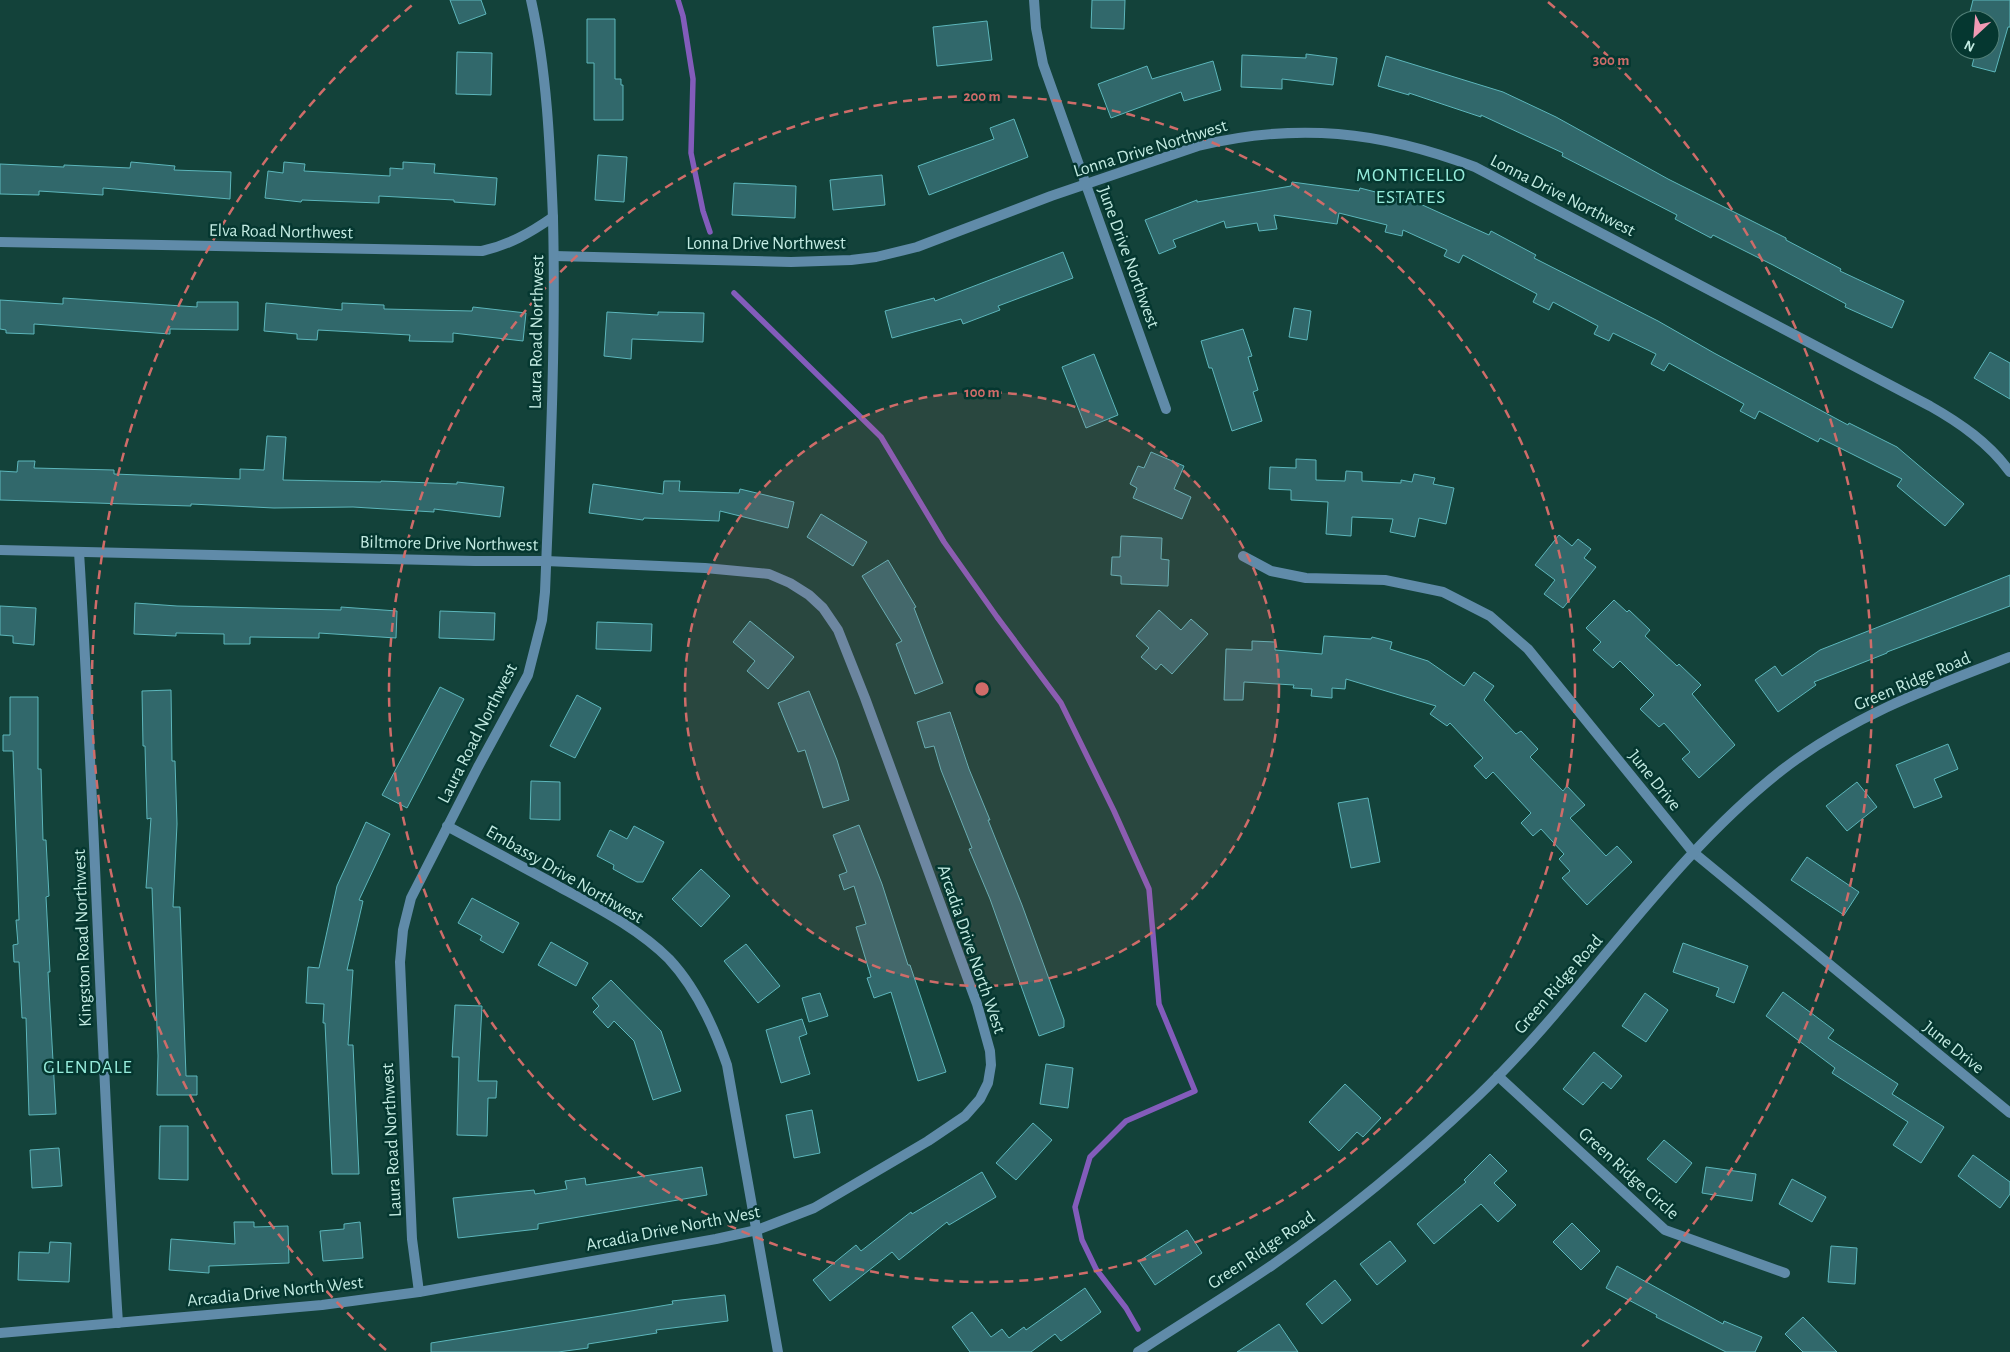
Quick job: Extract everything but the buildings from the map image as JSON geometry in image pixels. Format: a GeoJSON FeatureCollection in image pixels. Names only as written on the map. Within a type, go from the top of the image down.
{"type":"FeatureCollection","features":[{"type":"Feature","properties":{"kind":"street","name":"Laura Road Northwest"},"geometry":{"type":"LineString","coordinates":[[419,1292],[412,1240],[400,962],[403,930],[411,898],[447,826],[528,675],[542,620],[546,561],[555,299],[547,111],[538,32],[531,0]]}},
{"type":"Feature","properties":{"kind":"street","name":"June Drive Northwest"},"geometry":{"type":"LineString","coordinates":[[1034,0],[1036,28],[1043,64],[1166,409]]}},
{"type":"Feature","properties":{"kind":"street","name":"Lonna Drive Northwest"},"geometry":{"type":"LineString","coordinates":[[554,256],[791,262],[851,260],[917,248],[1086,184],[1198,146],[1222,140],[1263,134],[1296,132],[1347,134],[1391,141],[1434,152],[1475,167],[1930,406],[1960,424],[1987,446],[2010,472]]}},
{"type":"Feature","properties":{"kind":"street","name":"Elva Road Northwest"},"geometry":{"type":"LineString","coordinates":[[0,242],[482,251],[504,246],[530,233],[553,217]]}},
{"type":"Feature","properties":{"kind":"street","name":"Biltmore Drive Northwest"},"geometry":{"type":"LineString","coordinates":[[0,550],[546,561],[705,568],[769,574],[790,583],[810,595],[823,608],[838,630],[852,665]]}},
{"type":"Feature","properties":{"kind":"street","name":"Kingston Road Northwest"},"geometry":{"type":"LineString","coordinates":[[79,552],[95,839],[102,1052],[118,1322]]}},
{"type":"Feature","properties":{"kind":"street","name":"June Drive"},"geometry":{"type":"LineString","coordinates":[[1243,556],[1271,571],[1306,578],[1385,580],[1443,592],[1490,616],[1528,649],[1693,852],[2010,1113]]}},
{"type":"Feature","properties":{"kind":"street","name":"Green Ridge Road"},"geometry":{"type":"LineString","coordinates":[[1138,1352],[1270,1266],[1335,1219],[1398,1169],[1478,1096],[1551,1020],[1693,852],[1733,812],[1783,770],[1818,745],[1862,719],[1910,696],[2010,657]]}},
{"type":"Feature","properties":{"kind":"street","name":"Arcadia Drive North West"},"geometry":{"type":"LineString","coordinates":[[0,1333],[322,1305],[419,1292],[757,1230],[814,1208],[928,1141],[965,1116],[980,1100],[988,1083],[991,1066],[990,1051],[977,1004],[852,665]]}},
{"type":"Feature","properties":{"kind":"street","name":"Embassy Drive Northwest"},"geometry":{"type":"LineString","coordinates":[[447,826],[602,910],[641,936],[668,959],[690,986],[707,1015],[727,1065],[778,1352]]}},
{"type":"Feature","properties":{"kind":"street","name":"Green Ridge Circle"},"geometry":{"type":"LineString","coordinates":[[1498,1076],[1665,1230],[1785,1273]]}},
{"type":"Feature","properties":{"kind":"waterway"},"geometry":{"type":"LineString","coordinates":[[678,0],[683,16],[693,79],[691,153],[703,211],[710,232]]}},
{"type":"Feature","properties":{"kind":"waterway"},"geometry":{"type":"LineString","coordinates":[[734,293],[881,437],[944,542],[1061,703],[1114,811],[1149,889],[1159,1004],[1195,1091],[1126,1121],[1090,1157],[1075,1207],[1082,1240],[1096,1269],[1126,1308],[1138,1329]]}},
{"type":"Feature","properties":{"kind":"district","name":"MONTICELLO ESTATES"},"geometry":{"type":"Point","coordinates":[1411,185]}},
{"type":"Feature","properties":{"kind":"district","name":"GLENDALE"},"geometry":{"type":"Point","coordinates":[88,1066]}}]}
